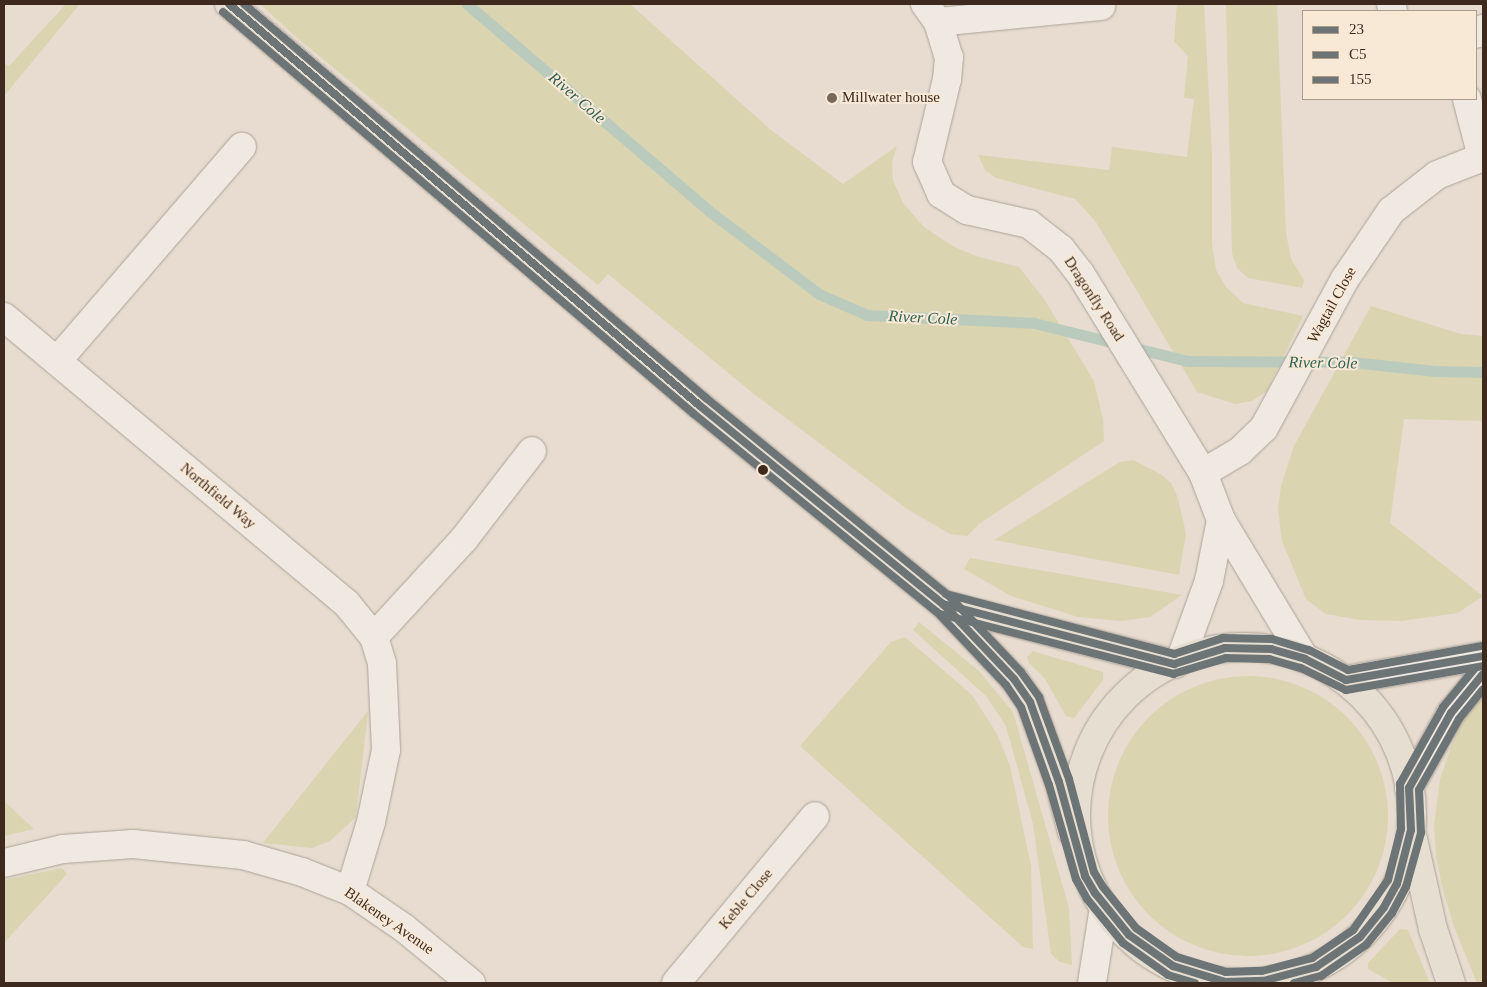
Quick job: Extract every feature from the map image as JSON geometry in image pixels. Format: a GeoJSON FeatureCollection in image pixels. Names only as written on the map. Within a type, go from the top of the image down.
{"type":"FeatureCollection","features":[{"type":"Feature","properties":{"kind":"main road"},"geometry":{"type":"LineString","coordinates":[[229,4],[700,406],[944,605],[1014,679],[1030,702],[1059,782],[1085,876],[1104,907],[1143,947],[1173,966],[1207,978],[1242,983],[1302,972],[1347,948],[1372,924],[1397,884],[1411,830]]}},
{"type":"Feature","properties":{"kind":"main road"},"geometry":{"type":"LineString","coordinates":[[944,605],[1177,662]]}},
{"type":"Feature","properties":{"kind":"main road"},"geometry":{"type":"LineString","coordinates":[[1072,832],[1080,776],[1097,737],[1121,703],[1142,684],[1177,662],[1225,648],[1248,647],[1286,651],[1305,658],[1346,680],[1379,713],[1390,731],[1406,767],[1411,830],[1433,929],[1451,983]]}},
{"type":"Feature","properties":{"kind":"main road"},"geometry":{"type":"LineString","coordinates":[[1302,972],[1329,983]]}},
{"type":"Feature","properties":{"kind":"street","name":"Dragonfly Road"},"geometry":{"type":"LineString","coordinates":[[1101,6],[931,13],[945,41],[948,64],[927,162],[940,194],[967,210],[1030,224],[1061,249],[1080,273],[1203,473],[1221,520],[1305,658]]}},
{"type":"Feature","properties":{"kind":"street","name":"Wagtail Close"},"geometry":{"type":"LineString","coordinates":[[1203,473],[1252,441],[1283,397],[1320,323],[1372,234],[1391,211],[1437,175],[1482,157],[1467,100]]}},
{"type":"Feature","properties":{"kind":"street"},"geometry":{"type":"LineString","coordinates":[[57,361],[242,147]]}},
{"type":"Feature","properties":{"kind":"street","name":"Northfield Way"},"geometry":{"type":"LineString","coordinates":[[4,317],[347,604],[374,637],[382,664],[386,750],[371,822],[350,891]]}},
{"type":"Feature","properties":{"kind":"street"},"geometry":{"type":"LineString","coordinates":[[374,637],[464,539],[532,451]]}},
{"type":"Feature","properties":{"kind":"street"},"geometry":{"type":"LineString","coordinates":[[1177,662],[1209,581],[1221,520]]}},
{"type":"Feature","properties":{"kind":"street"},"geometry":{"type":"LineString","coordinates":[[1346,680],[1483,656]]}},
{"type":"Feature","properties":{"kind":"street"},"geometry":{"type":"LineString","coordinates":[[1409,788],[1451,712],[1483,674]]}},
{"type":"Feature","properties":{"kind":"street","name":"Keble Close"},"geometry":{"type":"LineString","coordinates":[[676,983],[815,816]]}},
{"type":"Feature","properties":{"kind":"street","name":"Blakeney Avenue"},"geometry":{"type":"LineString","coordinates":[[4,863],[64,849],[133,844],[190,847],[243,855],[302,872],[350,891],[404,928],[472,983]]}},
{"type":"Feature","properties":{"kind":"street"},"geometry":{"type":"LineString","coordinates":[[1092,983],[1104,907]]}},
{"type":"Feature","properties":{"kind":"shaded area"},"geometry":{"type":"Polygon","coordinates":[[[66,4],[80,4],[4,96],[4,63],[9,66],[66,4]]]}},
{"type":"Feature","properties":{"kind":"shaded area"},"geometry":{"type":"Polygon","coordinates":[[[260,4],[630,4],[771,130],[843,184],[897,146],[892,162],[893,180],[903,203],[924,227],[954,247],[979,257],[1019,267],[1044,299],[1094,381],[1103,419],[1104,441],[979,524],[967,536],[950,534],[907,509],[754,394],[608,274],[598,285],[296,37],[260,4]]]}},
{"type":"Feature","properties":{"kind":"shaded area"},"geometry":{"type":"Polygon","coordinates":[[[1177,4],[1204,4],[1212,154],[1212,244],[1216,270],[1226,287],[1243,303],[1303,316],[1267,391],[1252,401],[1235,404],[1197,392],[1096,222],[1075,199],[996,178],[985,170],[978,155],[1109,170],[1112,147],[1187,157],[1194,99],[1184,98],[1188,56],[1174,41],[1177,4]]]}},
{"type":"Feature","properties":{"kind":"shaded area"},"geometry":{"type":"Polygon","coordinates":[[[1226,4],[1277,4],[1286,233],[1291,259],[1304,280],[1302,288],[1248,278],[1237,268],[1232,253],[1226,4]]]}},
{"type":"Feature","properties":{"kind":"shaded area"},"geometry":{"type":"Polygon","coordinates":[[[1371,306],[1461,334],[1483,336],[1483,421],[1404,419],[1390,523],[1483,596],[1458,613],[1401,621],[1360,620],[1326,614],[1306,599],[1282,541],[1278,509],[1281,486],[1294,446],[1371,306]]]}},
{"type":"Feature","properties":{"kind":"shaded area"},"geometry":{"type":"Polygon","coordinates":[[[1133,460],[1162,475],[1171,483],[1178,498],[1186,534],[1179,575],[994,540],[1120,462],[1133,460]]]}},
{"type":"Feature","properties":{"kind":"shaded area"},"geometry":{"type":"Polygon","coordinates":[[[970,558],[1182,595],[1150,617],[1122,621],[1078,617],[1011,596],[964,569],[970,558]]]}},
{"type":"Feature","properties":{"kind":"shaded area"},"geometry":{"type":"Polygon","coordinates":[[[919,622],[979,671],[1013,712],[1069,908],[1072,965],[1060,962],[1051,954],[1033,824],[1006,726],[986,696],[913,630],[919,622]]]}},
{"type":"Feature","properties":{"kind":"shaded area"},"geometry":{"type":"Polygon","coordinates":[[[905,637],[972,695],[997,734],[1010,766],[1031,866],[1033,949],[1023,947],[800,746],[891,642],[905,637]]]}},
{"type":"Feature","properties":{"kind":"shaded area"},"geometry":{"type":"Polygon","coordinates":[[[1033,651],[1103,672],[1103,680],[1074,718],[1066,716],[1045,679],[1029,663],[1027,657],[1033,651]]]}},
{"type":"Feature","properties":{"kind":"shaded area"},"geometry":{"type":"Polygon","coordinates":[[[1248,676],[1289,682],[1326,700],[1347,717],[1364,738],[1382,775],[1388,816],[1382,857],[1364,894],[1347,915],[1326,932],[1289,950],[1248,956],[1207,950],[1170,932],[1149,915],[1132,894],[1114,857],[1108,816],[1114,775],[1132,738],[1149,717],[1170,700],[1207,682],[1248,676]]]}},
{"type":"Feature","properties":{"kind":"shaded area"},"geometry":{"type":"Polygon","coordinates":[[[1483,691],[1483,983],[1477,983],[1454,927],[1442,886],[1436,856],[1434,825],[1440,779],[1451,747],[1464,716],[1483,691]]]}},
{"type":"Feature","properties":{"kind":"shaded area"},"geometry":{"type":"Polygon","coordinates":[[[368,711],[356,817],[330,841],[312,848],[263,843],[368,711]]]}},
{"type":"Feature","properties":{"kind":"shaded area"},"geometry":{"type":"Polygon","coordinates":[[[4,801],[6,803],[34,829],[4,836],[4,801]]]}},
{"type":"Feature","properties":{"kind":"shaded area"},"geometry":{"type":"Polygon","coordinates":[[[62,868],[67,874],[4,943],[4,880],[62,868]]]}},
{"type":"Feature","properties":{"kind":"shaded area"},"geometry":{"type":"Polygon","coordinates":[[[1400,929],[1408,930],[1430,983],[1393,983],[1368,969],[1368,963],[1400,929]]]}},
{"type":"Feature","properties":{"kind":"waterway","name":"River Cole"},"geometry":{"type":"LineString","coordinates":[[467,4],[709,211],[819,294],[867,315],[1034,323],[1187,361],[1352,362],[1435,371],[1483,372]]}},
{"type":"Feature","properties":{"kind":"transit line","name":"23"},"geometry":{"type":"LineString","coordinates":[[229,4],[700,406],[944,605],[1014,679],[1030,702],[1059,782],[1085,876],[1095,893],[1129,935],[1173,966],[1225,982],[1263,981],[1316,967],[1360,937],[1384,907],[1397,884],[1411,830],[1409,788],[1451,713],[1483,674]]}},
{"type":"Feature","properties":{"kind":"transit line","name":"155"},"geometry":{"type":"LineString","coordinates":[[244,4],[706,398],[951,598],[1021,672],[1039,697],[1069,779],[1094,872],[1103,887],[1136,928],[1177,957],[1226,972],[1262,971],[1312,958],[1353,930],[1388,880],[1401,829],[1400,784],[1443,707],[1475,668]]}},
{"type":"Feature","properties":{"kind":"transit line","name":"C5"},"geometry":{"type":"LineString","coordinates":[[223,12],[694,414],[937,612],[1006,685],[1021,707],[1049,785],[1076,879],[1087,899],[1123,943],[1168,975],[1195,983]]}},
{"type":"Feature","properties":{"kind":"transit line","name":"155"},"geometry":{"type":"LineString","coordinates":[[946,594],[1174,654],[1223,638],[1272,639],[1309,650],[1348,670],[1481,646]]}},
{"type":"Feature","properties":{"kind":"transit line","name":"23"},"geometry":{"type":"LineString","coordinates":[[943,604],[1174,664],[1225,648],[1271,649],[1305,659],[1346,680],[1483,656]]}},
{"type":"Feature","properties":{"kind":"transit line","name":"C5"},"geometry":{"type":"LineString","coordinates":[[940,614],[1173,674],[1226,658],[1269,659],[1301,668],[1346,690],[1483,666]]}},
{"type":"Feature","properties":{"kind":"transit line","name":"C5"},"geometry":{"type":"LineString","coordinates":[[1294,983],[1321,976],[1366,945],[1392,913],[1406,887],[1421,833],[1419,790],[1459,719],[1483,689]]}},
{"type":"Feature","properties":{"kind":"place","name":"Millwater house"},"geometry":{"type":"Point","coordinates":[832,98]}}]}
